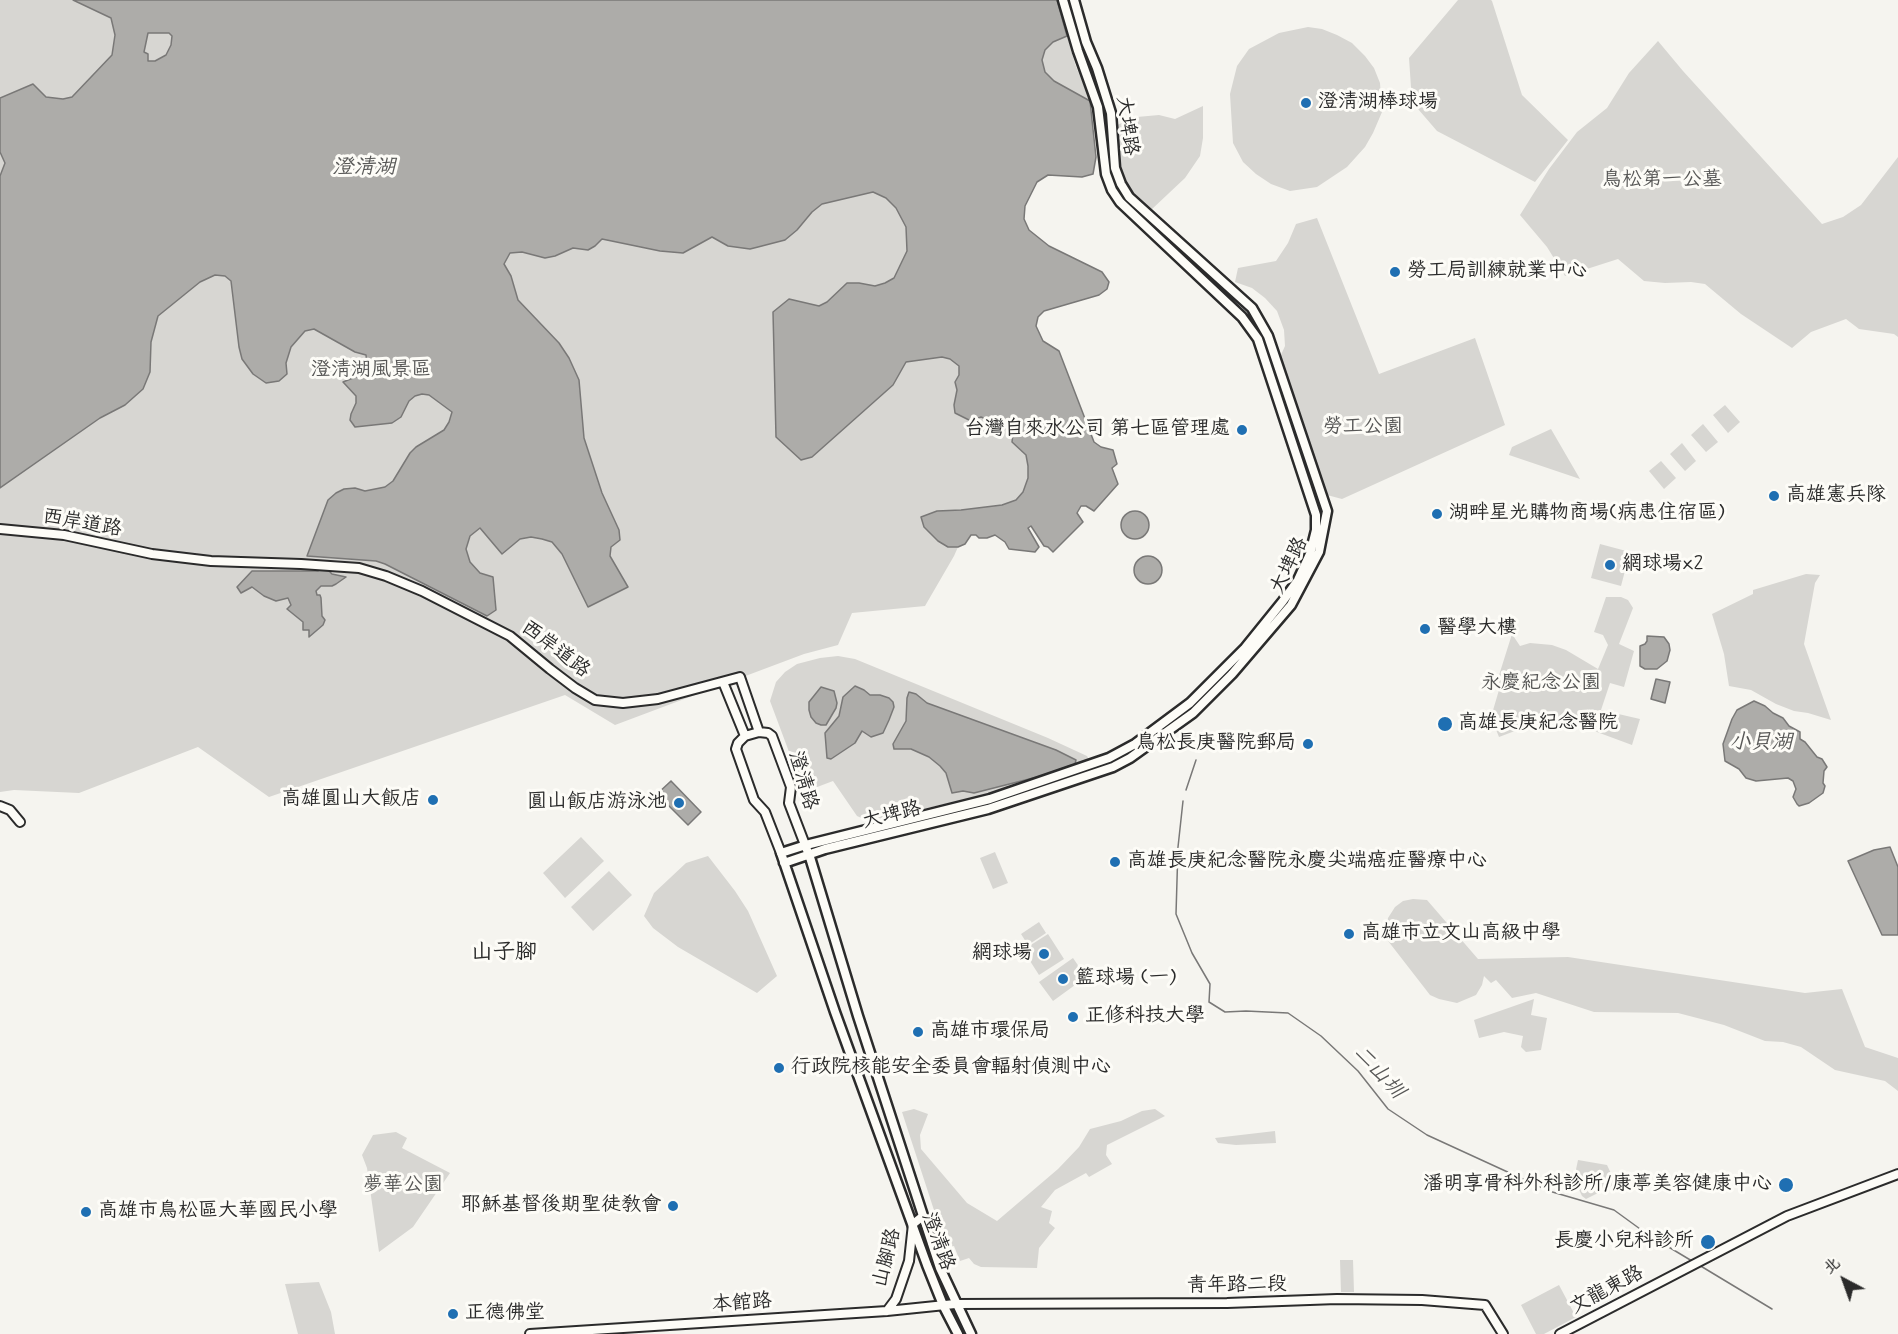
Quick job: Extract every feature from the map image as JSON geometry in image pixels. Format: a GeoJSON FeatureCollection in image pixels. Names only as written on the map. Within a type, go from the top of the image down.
{"type":"FeatureCollection","features":[{"type":"Feature","properties":{"kind":"main road","name":"大埤路"},"geometry":{"type":"LineString","coordinates":[[784,863],[807,850],[990,800],[1109,759],[1135,744],[1190,703],[1245,648],[1298,580],[1310,554],[1316,530],[1316,515],[1258,339],[1242,317],[1120,202],[1112,189],[1106,174],[1098,107],[1063,0]]}},
{"type":"Feature","properties":{"kind":"main road","name":"大埤路"},"geometry":{"type":"LineString","coordinates":[[782,853],[807,850],[988,810],[1113,767],[1130,758],[1193,713],[1233,674],[1291,605],[1319,552],[1327,511],[1268,336],[1252,308],[1129,197],[1121,184],[1115,168],[1110,112],[1074,0]]}},
{"type":"Feature","properties":{"kind":"main road","name":"澄清路"},"geometry":{"type":"LineString","coordinates":[[807,850],[940,1268],[971,1334]]}},
{"type":"Feature","properties":{"kind":"main road","name":"澄清路"},"geometry":{"type":"LineString","coordinates":[[782,853],[835,1012],[913,1224],[944,1305],[958,1334]]}},
{"type":"Feature","properties":{"kind":"street","name":"西岸道路"},"geometry":{"type":"LineString","coordinates":[[0,529],[64,535],[152,554],[202,560],[359,568],[422,591],[510,636],[575,688],[595,700],[623,703],[658,699],[740,677],[759,732]]}},
{"type":"Feature","properties":{"kind":"street"},"geometry":{"type":"LineString","coordinates":[[723,682],[745,736],[759,732]]}},
{"type":"Feature","properties":{"kind":"street","name":"澄清路"},"geometry":{"type":"LineString","coordinates":[[759,732],[772,736],[791,787],[789,803],[807,850]]}},
{"type":"Feature","properties":{"kind":"street","name":"澄清路"},"geometry":{"type":"LineString","coordinates":[[745,736],[736,749],[754,800],[765,812],[782,853]]}},
{"type":"Feature","properties":{"kind":"street"},"geometry":{"type":"LineString","coordinates":[[0,806],[10,810],[20,822]]}},
{"type":"Feature","properties":{"kind":"street","name":"文龍東路"},"geometry":{"type":"LineString","coordinates":[[1560,1334],[1787,1216],[1898,1174]]}},
{"type":"Feature","properties":{"kind":"street","name":"山腳路"},"geometry":{"type":"LineString","coordinates":[[887,1311],[896,1299],[909,1261],[913,1224],[923,1216]]}},
{"type":"Feature","properties":{"kind":"street","name":"青年路二段"},"geometry":{"type":"LineString","coordinates":[[955,1304],[1216,1304],[1337,1299],[1422,1300],[1485,1305],[1503,1334]]}},
{"type":"Feature","properties":{"kind":"street","name":"本館路"},"geometry":{"type":"LineString","coordinates":[[530,1334],[887,1311],[955,1304]]}},
{"type":"Feature","properties":{"kind":"green space","name":"澄清湖風景區"},"geometry":{"type":"Polygon","coordinates":[[[0,0],[1057,0],[1075,64],[1090,101],[1096,157],[1093,174],[1082,177],[1048,175],[1037,182],[1025,206],[1024,219],[1029,230],[1049,246],[1102,272],[1109,282],[1107,289],[1099,295],[1044,311],[1038,317],[1036,326],[1043,341],[1059,351],[1094,442],[1101,447],[1113,450],[1117,464],[1112,468],[1118,484],[1094,511],[1081,506],[1077,513],[1083,522],[1053,552],[1044,546],[1031,526],[1028,528],[1039,547],[1035,552],[1009,549],[1005,542],[995,535],[979,538],[971,535],[965,544],[958,547],[925,606],[852,613],[838,645],[804,654],[615,725],[565,695],[269,797],[198,747],[79,793],[14,790],[0,792],[0,0]]]}},
{"type":"Feature","properties":{"kind":"green space"},"geometry":{"type":"Polygon","coordinates":[[[1458,0],[1492,1],[1522,95],[1568,140],[1535,182],[1437,131],[1412,102],[1409,58],[1458,0]]]}},
{"type":"Feature","properties":{"kind":"green space","name":"澄清湖棒球場"},"geometry":{"type":"Polygon","coordinates":[[[1308,27],[1337,35],[1352,43],[1365,56],[1374,68],[1380,83],[1382,112],[1365,147],[1347,167],[1317,187],[1290,191],[1271,184],[1243,162],[1233,143],[1230,94],[1237,66],[1249,49],[1279,33],[1308,27]]]}},
{"type":"Feature","properties":{"kind":"green space","name":"鳥松第一公墓"},"geometry":{"type":"Polygon","coordinates":[[[1658,41],[1822,224],[1843,217],[1861,205],[1898,157],[1898,337],[1894,334],[1859,329],[1846,319],[1811,332],[1792,348],[1741,314],[1705,284],[1644,281],[1618,259],[1565,276],[1547,247],[1520,215],[1549,169],[1577,132],[1607,108],[1629,73],[1658,41]]]}},
{"type":"Feature","properties":{"kind":"green space"},"geometry":{"type":"Polygon","coordinates":[[[1203,106],[1203,138],[1200,156],[1185,178],[1151,210],[1124,183],[1120,166],[1117,125],[1137,117],[1159,115],[1175,119],[1203,106]]]}},
{"type":"Feature","properties":{"kind":"green space","name":"勞工公園"},"geometry":{"type":"Polygon","coordinates":[[[1317,218],[1379,374],[1475,338],[1505,425],[1342,499],[1327,495],[1280,357],[1285,346],[1284,330],[1277,311],[1252,288],[1235,282],[1238,268],[1276,261],[1288,243],[1296,224],[1317,218]]]}},
{"type":"Feature","properties":{"kind":"green space"},"geometry":{"type":"Polygon","coordinates":[[[1725,405],[1740,422],[1728,433],[1713,415],[1725,405]]]}},
{"type":"Feature","properties":{"kind":"green space"},"geometry":{"type":"Polygon","coordinates":[[[1703,424],[1718,442],[1706,452],[1691,435],[1703,424]]]}},
{"type":"Feature","properties":{"kind":"green space"},"geometry":{"type":"Polygon","coordinates":[[[1551,429],[1580,479],[1509,455],[1512,447],[1551,429]]]}},
{"type":"Feature","properties":{"kind":"green space"},"geometry":{"type":"Polygon","coordinates":[[[1682,443],[1696,461],[1685,471],[1670,454],[1682,443]]]}},
{"type":"Feature","properties":{"kind":"green space"},"geometry":{"type":"Polygon","coordinates":[[[1661,461],[1676,478],[1664,489],[1649,471],[1661,461]]]}},
{"type":"Feature","properties":{"kind":"green space","name":"網球場x2"},"geometry":{"type":"Polygon","coordinates":[[[1600,544],[1630,552],[1621,586],[1591,578],[1600,544]]]}},
{"type":"Feature","properties":{"kind":"green space"},"geometry":{"type":"Polygon","coordinates":[[[1806,574],[1820,575],[1815,583],[1804,644],[1831,720],[1794,711],[1751,690],[1729,686],[1724,654],[1712,614],[1753,594],[1753,590],[1806,574]]]}},
{"type":"Feature","properties":{"kind":"green space","name":"永慶紀念公園"},"geometry":{"type":"Polygon","coordinates":[[[1606,597],[1621,597],[1628,600],[1633,608],[1619,644],[1634,651],[1624,687],[1610,683],[1601,710],[1640,719],[1632,745],[1578,725],[1556,722],[1528,726],[1499,737],[1491,717],[1499,690],[1495,688],[1512,634],[1520,646],[1530,643],[1552,645],[1566,650],[1598,669],[1608,645],[1603,635],[1594,632],[1606,597]]]}},
{"type":"Feature","properties":{"kind":"green space"},"geometry":{"type":"Polygon","coordinates":[[[838,656],[855,659],[1048,738],[1087,756],[1089,760],[1085,765],[968,799],[868,821],[857,816],[833,781],[804,792],[770,701],[776,682],[797,664],[838,656]]]}},
{"type":"Feature","properties":{"kind":"green space"},"geometry":{"type":"Polygon","coordinates":[[[581,837],[604,861],[565,898],[543,873],[581,837]]]}},
{"type":"Feature","properties":{"kind":"green space"},"geometry":{"type":"Polygon","coordinates":[[[995,852],[1008,883],[993,889],[980,858],[995,852]]]}},
{"type":"Feature","properties":{"kind":"green space"},"geometry":{"type":"Polygon","coordinates":[[[708,856],[748,911],[777,976],[757,993],[678,947],[653,928],[644,916],[654,893],[686,863],[708,856]]]}},
{"type":"Feature","properties":{"kind":"green space"},"geometry":{"type":"Polygon","coordinates":[[[609,871],[632,895],[593,931],[571,907],[609,871]]]}},
{"type":"Feature","properties":{"kind":"green space"},"geometry":{"type":"Polygon","coordinates":[[[1427,900],[1478,959],[1568,957],[1805,993],[1842,989],[1865,1047],[1898,1058],[1898,1091],[1885,1081],[1835,1070],[1801,1047],[1783,1042],[1765,1041],[1724,1025],[1678,1013],[1594,1012],[1536,993],[1512,998],[1496,980],[1491,983],[1484,976],[1476,995],[1457,1003],[1439,999],[1430,995],[1385,937],[1388,918],[1395,907],[1403,901],[1427,900]]]}},
{"type":"Feature","properties":{"kind":"green space","name":"網球場"},"geometry":{"type":"Polygon","coordinates":[[[1039,922],[1046,933],[1028,945],[1021,934],[1039,922]]]}},
{"type":"Feature","properties":{"kind":"green space","name":"網球場"},"geometry":{"type":"Polygon","coordinates":[[[1048,934],[1064,959],[1039,975],[1023,950],[1048,934]]]}},
{"type":"Feature","properties":{"kind":"green space","name":"籃球場 (一)"},"geometry":{"type":"Polygon","coordinates":[[[1073,958],[1086,977],[1053,1001],[1039,982],[1073,958]]]}},
{"type":"Feature","properties":{"kind":"green space"},"geometry":{"type":"Polygon","coordinates":[[[1534,999],[1531,1015],[1547,1018],[1541,1050],[1526,1052],[1521,1047],[1523,1036],[1504,1032],[1479,1038],[1474,1020],[1534,999]]]}},
{"type":"Feature","properties":{"kind":"green space"},"geometry":{"type":"Polygon","coordinates":[[[914,1109],[928,1114],[920,1135],[921,1149],[967,1203],[997,1221],[1058,1169],[1079,1147],[1090,1129],[1121,1121],[1142,1111],[1155,1109],[1165,1116],[1107,1145],[1106,1155],[1112,1164],[1089,1177],[1086,1173],[1055,1190],[1041,1207],[1052,1211],[1049,1223],[1055,1228],[1039,1248],[1037,1268],[981,1267],[969,1258],[960,1261],[954,1246],[946,1247],[902,1112],[914,1109]]]}},
{"type":"Feature","properties":{"kind":"green space"},"geometry":{"type":"Polygon","coordinates":[[[1275,1131],[1276,1143],[1236,1145],[1218,1143],[1215,1138],[1275,1131]]]}},
{"type":"Feature","properties":{"kind":"green space","name":"夢華公園"},"geometry":{"type":"Polygon","coordinates":[[[396,1132],[407,1138],[402,1148],[450,1173],[413,1227],[379,1252],[367,1168],[362,1155],[373,1135],[396,1132]]]}},
{"type":"Feature","properties":{"kind":"green space"},"geometry":{"type":"Polygon","coordinates":[[[1578,1160],[1607,1165],[1616,1184],[1586,1199],[1582,1196],[1574,1179],[1578,1160]]]}},
{"type":"Feature","properties":{"kind":"green space"},"geometry":{"type":"Polygon","coordinates":[[[1340,1260],[1353,1260],[1354,1292],[1341,1292],[1340,1260]]]}},
{"type":"Feature","properties":{"kind":"green space"},"geometry":{"type":"Polygon","coordinates":[[[319,1282],[331,1312],[335,1334],[298,1334],[285,1284],[319,1282]]]}},
{"type":"Feature","properties":{"kind":"green space"},"geometry":{"type":"Polygon","coordinates":[[[1559,1285],[1576,1317],[1544,1334],[1536,1334],[1521,1305],[1559,1285]]]}},
{"type":"Feature","properties":{"kind":"water","name":"澄清湖"},"geometry":{"type":"Polygon","coordinates":[[[73,0],[1057,0],[1067,36],[1053,42],[1045,50],[1042,60],[1045,72],[1054,81],[1090,101],[1096,157],[1093,174],[1082,177],[1048,175],[1037,182],[1025,206],[1024,219],[1029,230],[1049,246],[1102,272],[1109,282],[1107,289],[1099,295],[1044,311],[1038,317],[1036,326],[1043,341],[1059,351],[1094,442],[1101,447],[1113,450],[1117,464],[1112,468],[1118,484],[1094,511],[1081,506],[1077,513],[1083,522],[1053,552],[1044,546],[1031,526],[1028,528],[1039,547],[1035,552],[1009,549],[1005,542],[995,535],[979,538],[971,535],[965,544],[958,547],[948,547],[938,541],[924,527],[921,517],[937,511],[1002,505],[1016,500],[1023,492],[1028,478],[1026,455],[1012,442],[1013,434],[1001,425],[981,417],[971,421],[955,413],[957,390],[955,382],[959,375],[959,366],[950,359],[942,357],[906,362],[893,385],[812,457],[801,460],[776,437],[773,312],[789,299],[819,306],[827,302],[847,283],[875,286],[885,283],[894,278],[907,251],[906,227],[896,208],[886,198],[873,192],[822,204],[785,240],[750,249],[728,246],[712,237],[683,253],[660,251],[602,239],[588,250],[573,248],[545,258],[522,252],[510,253],[504,264],[511,276],[518,300],[559,343],[579,380],[584,438],[602,493],[619,530],[620,540],[611,547],[610,556],[628,587],[588,607],[562,554],[552,542],[531,537],[520,539],[502,554],[480,528],[470,536],[466,549],[470,562],[480,573],[493,577],[496,610],[487,616],[376,561],[307,556],[328,500],[344,489],[355,488],[365,491],[385,487],[393,481],[416,447],[444,430],[452,412],[429,395],[422,394],[409,401],[401,417],[392,423],[355,427],[350,420],[356,396],[343,382],[363,374],[367,364],[366,355],[355,352],[314,329],[305,331],[291,347],[286,363],[287,374],[279,381],[266,383],[253,374],[242,359],[231,281],[225,276],[215,275],[200,282],[158,316],[151,342],[150,372],[143,389],[125,405],[100,418],[0,488],[0,176],[5,163],[0,152],[0,98],[33,84],[46,97],[63,99],[72,97],[112,55],[115,35],[111,18],[73,0]],[[148,33],[144,52],[148,54],[148,61],[155,61],[166,55],[171,45],[172,36],[169,33],[148,33]]]}},
{"type":"Feature","properties":{"kind":"water"},"geometry":{"type":"Polygon","coordinates":[[[1135,511],[1145,515],[1149,525],[1145,535],[1135,539],[1125,535],[1121,525],[1125,515],[1135,511]]]}},
{"type":"Feature","properties":{"kind":"water"},"geometry":{"type":"Polygon","coordinates":[[[1148,556],[1158,560],[1162,570],[1158,580],[1148,584],[1138,580],[1134,570],[1138,560],[1148,556]]]}},
{"type":"Feature","properties":{"kind":"water"},"geometry":{"type":"Polygon","coordinates":[[[320,569],[346,577],[332,586],[321,586],[316,591],[321,598],[322,616],[325,620],[323,625],[309,637],[309,630],[303,630],[303,622],[287,609],[291,605],[288,598],[276,601],[252,587],[241,593],[237,587],[252,571],[318,571],[320,569]]]}},
{"type":"Feature","properties":{"kind":"water"},"geometry":{"type":"Polygon","coordinates":[[[1647,636],[1664,637],[1669,644],[1667,661],[1657,669],[1645,669],[1640,666],[1640,646],[1645,644],[1647,636]]]}},
{"type":"Feature","properties":{"kind":"water"},"geometry":{"type":"Polygon","coordinates":[[[1656,679],[1670,682],[1665,703],[1651,699],[1656,679]]]}},
{"type":"Feature","properties":{"kind":"water"},"geometry":{"type":"Polygon","coordinates":[[[855,686],[870,695],[880,695],[893,702],[894,707],[889,720],[883,733],[871,737],[862,731],[855,743],[831,759],[827,758],[825,733],[839,716],[843,697],[855,686]]]}},
{"type":"Feature","properties":{"kind":"water"},"geometry":{"type":"Polygon","coordinates":[[[821,687],[834,691],[837,703],[826,725],[816,723],[809,710],[809,702],[821,687]]]}},
{"type":"Feature","properties":{"kind":"water"},"geometry":{"type":"Polygon","coordinates":[[[909,692],[916,694],[927,703],[1056,750],[1076,760],[1075,764],[1041,776],[974,793],[963,791],[952,793],[946,773],[929,757],[911,749],[894,749],[893,744],[906,721],[909,692]]]}},
{"type":"Feature","properties":{"kind":"water","name":"小貝湖"},"geometry":{"type":"Polygon","coordinates":[[[1754,701],[1783,718],[1789,726],[1800,732],[1800,739],[1817,757],[1822,759],[1827,767],[1824,771],[1823,793],[1809,803],[1799,806],[1797,804],[1793,797],[1796,789],[1793,781],[1788,778],[1756,781],[1746,778],[1739,769],[1725,761],[1723,744],[1732,719],[1737,710],[1754,701]]]}},
{"type":"Feature","properties":{"kind":"water","name":"圓山飯店游泳池"},"geometry":{"type":"Polygon","coordinates":[[[671,781],[701,812],[688,825],[657,794],[671,781]]]}},
{"type":"Feature","properties":{"kind":"water"},"geometry":{"type":"Polygon","coordinates":[[[1890,847],[1898,867],[1898,935],[1882,935],[1848,861],[1874,850],[1890,847]]]}},
{"type":"Feature","properties":{"kind":"waterway","name":"二山圳"},"geometry":{"type":"LineString","coordinates":[[1186,790],[1196,760]]}},
{"type":"Feature","properties":{"kind":"waterway","name":"二山圳"},"geometry":{"type":"LineString","coordinates":[[1183,801],[1178,847],[1176,914],[1192,953],[1210,984],[1209,1002],[1225,1012],[1288,1013],[1321,1036],[1358,1071],[1388,1109],[1427,1135],[1549,1191],[1614,1210],[1647,1234],[1692,1261]]}},
{"type":"Feature","properties":{"kind":"waterway","name":"二山圳"},"geometry":{"type":"LineString","coordinates":[[1699,1265],[1772,1309]]}},
{"type":"Feature","properties":{"kind":"place","name":"澄清湖棒球場"},"geometry":{"type":"Point","coordinates":[1306,103]}},
{"type":"Feature","properties":{"kind":"place","name":"勞工局訓練就業中心"},"geometry":{"type":"Point","coordinates":[1395,272]}},
{"type":"Feature","properties":{"kind":"place","name":"台灣自來水公司 第七區管理處"},"geometry":{"type":"Point","coordinates":[1242,430]}},
{"type":"Feature","properties":{"kind":"place","name":"高雄憲兵隊"},"geometry":{"type":"Point","coordinates":[1774,496]}},
{"type":"Feature","properties":{"kind":"place","name":"湖畔星光購物商場(病患住宿區)"},"geometry":{"type":"Point","coordinates":[1437,514]}},
{"type":"Feature","properties":{"kind":"place","name":"網球場x2"},"geometry":{"type":"Point","coordinates":[1610,565]}},
{"type":"Feature","properties":{"kind":"place","name":"醫學大樓"},"geometry":{"type":"Point","coordinates":[1425,629]}},
{"type":"Feature","properties":{"kind":"place","name":"高雄長庚紀念醫院"},"geometry":{"type":"Point","coordinates":[1445,724]}},
{"type":"Feature","properties":{"kind":"place","name":"鳥松長庚醫院郵局"},"geometry":{"type":"Point","coordinates":[1308,744]}},
{"type":"Feature","properties":{"kind":"place","name":"高雄圓山大飯店"},"geometry":{"type":"Point","coordinates":[433,800]}},
{"type":"Feature","properties":{"kind":"place","name":"圓山飯店游泳池"},"geometry":{"type":"Point","coordinates":[679,803]}},
{"type":"Feature","properties":{"kind":"place","name":"高雄長庚紀念醫院永慶尖端癌症醫療中心"},"geometry":{"type":"Point","coordinates":[1115,862]}},
{"type":"Feature","properties":{"kind":"place","name":"高雄市立文山高級中學"},"geometry":{"type":"Point","coordinates":[1349,934]}},
{"type":"Feature","properties":{"kind":"place","name":"網球場"},"geometry":{"type":"Point","coordinates":[1044,954]}},
{"type":"Feature","properties":{"kind":"place","name":"籃球場 (一)"},"geometry":{"type":"Point","coordinates":[1063,979]}},
{"type":"Feature","properties":{"kind":"place","name":"正修科技大學"},"geometry":{"type":"Point","coordinates":[1073,1017]}},
{"type":"Feature","properties":{"kind":"place","name":"高雄市環保局"},"geometry":{"type":"Point","coordinates":[918,1032]}},
{"type":"Feature","properties":{"kind":"place","name":"行政院核能安全委員會輻射偵測中心"},"geometry":{"type":"Point","coordinates":[779,1068]}},
{"type":"Feature","properties":{"kind":"place","name":"潘明享骨科外科診所/康葶美容健康中心"},"geometry":{"type":"Point","coordinates":[1786,1185]}},
{"type":"Feature","properties":{"kind":"place","name":"耶穌基督後期聖徒教會"},"geometry":{"type":"Point","coordinates":[673,1206]}},
{"type":"Feature","properties":{"kind":"place","name":"高雄市鳥松區大華國民小學"},"geometry":{"type":"Point","coordinates":[86,1212]}},
{"type":"Feature","properties":{"kind":"place","name":"長慶小兒科診所"},"geometry":{"type":"Point","coordinates":[1708,1242]}},
{"type":"Feature","properties":{"kind":"place","name":"正德佛堂"},"geometry":{"type":"Point","coordinates":[453,1314]}},
{"type":"Feature","properties":{"kind":"district","name":"山子腳"},"geometry":{"type":"Point","coordinates":[504,953]}}]}
